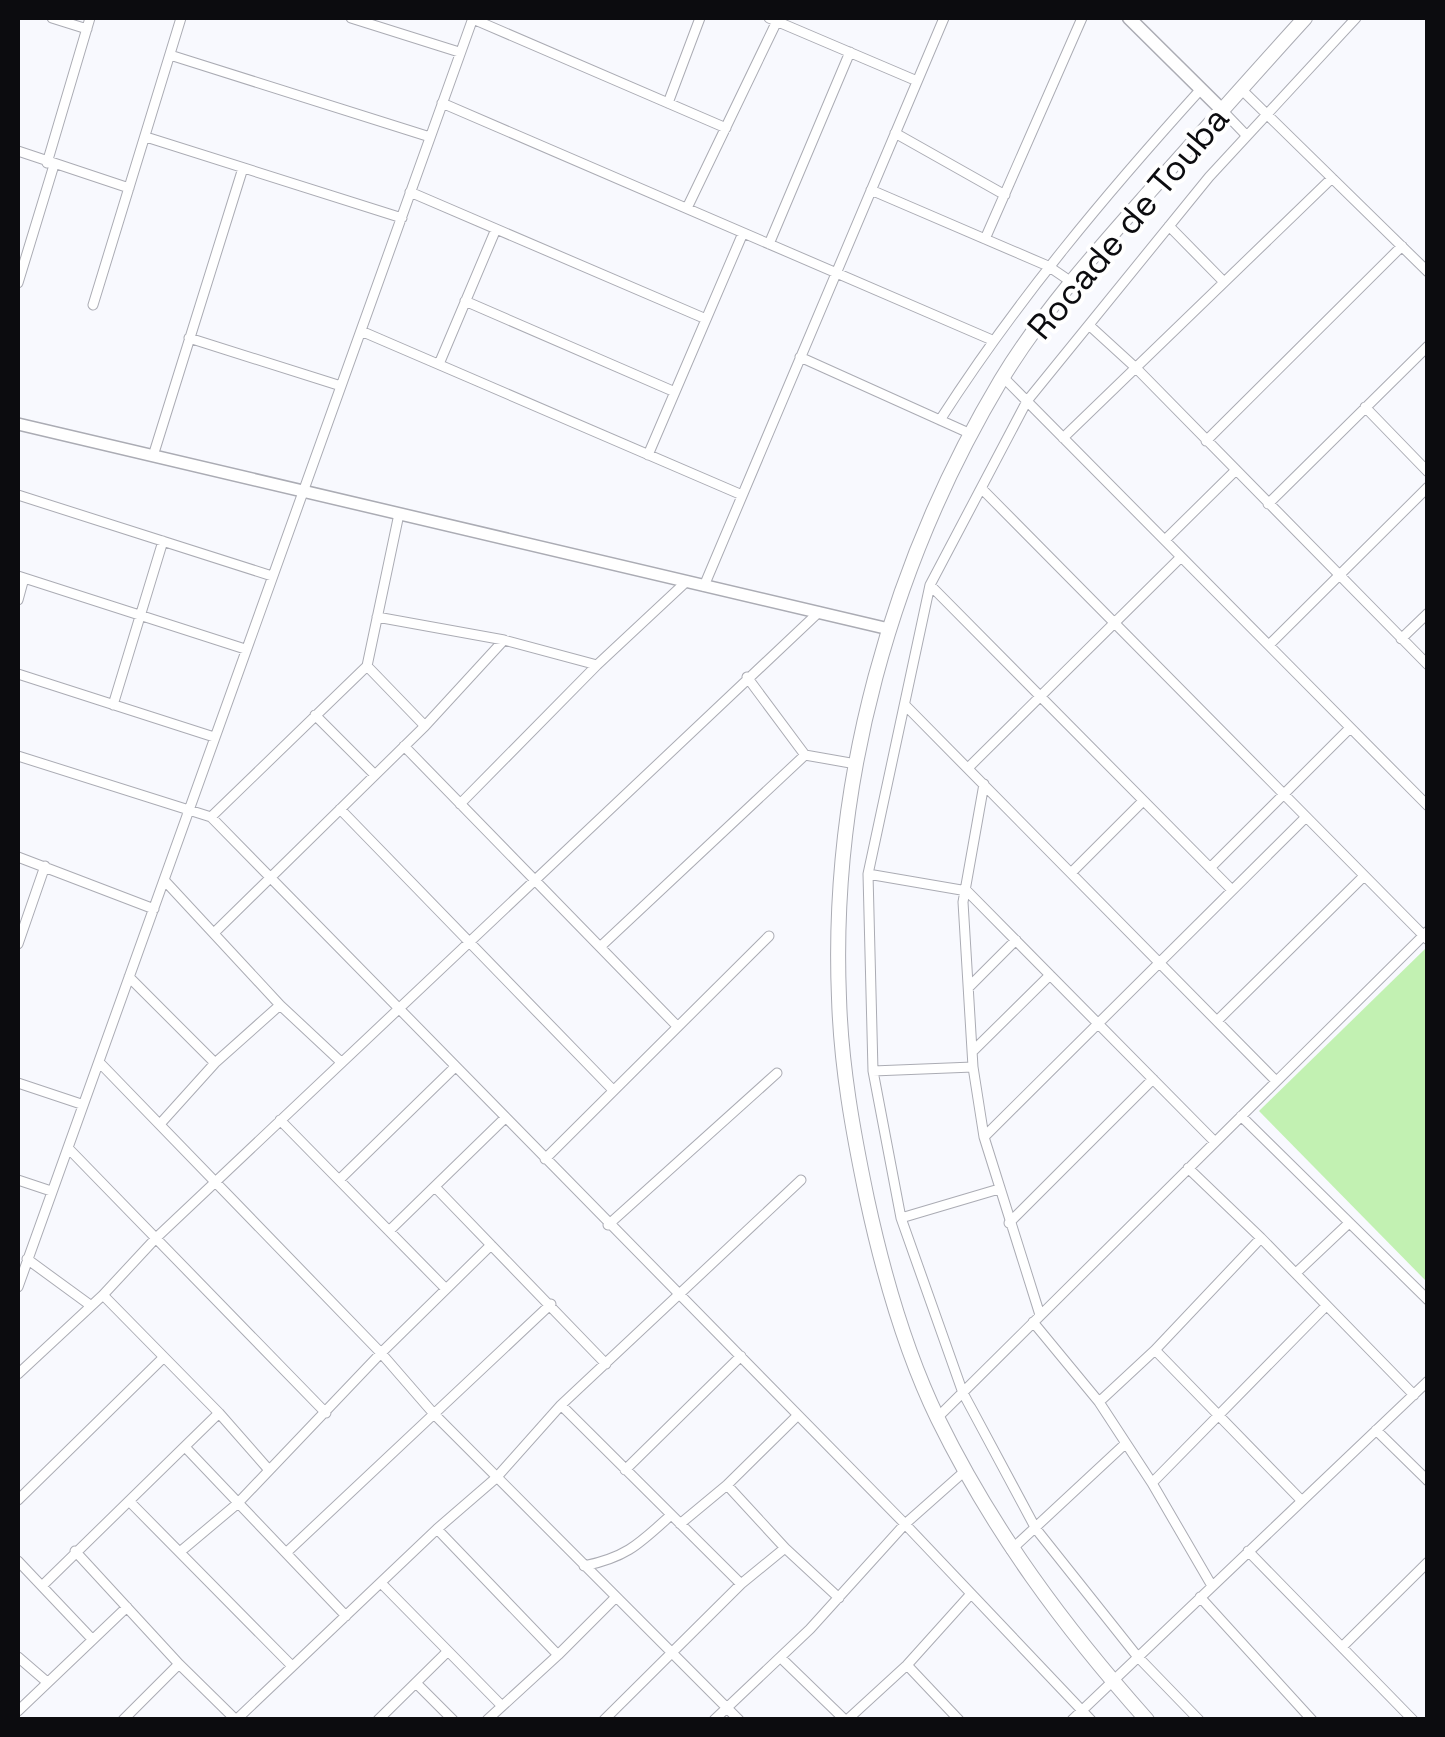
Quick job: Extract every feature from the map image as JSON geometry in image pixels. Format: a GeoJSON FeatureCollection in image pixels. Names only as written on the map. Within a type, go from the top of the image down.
{"type":"FeatureCollection","features":[{"type":"Feature","properties":{"kind":"main road"},"geometry":{"type":"LineString","coordinates":[[1129,18],[1222,110]]}},
{"type":"Feature","properties":{"kind":"main road","name":"Rocade de Touba"},"geometry":{"type":"LineString","coordinates":[[1146,1720],[1069,1630],[1011,1550],[938,1418],[874,1235],[851,1123],[838,999],[839,925],[856,764],[888,629],[912,556],[971,434],[1003,377],[1070,281],[1305,18]]}},
{"type":"Feature","properties":{"kind":"street"},"geometry":{"type":"LineString","coordinates":[[18,283],[88,23],[52,18]]}},
{"type":"Feature","properties":{"kind":"street"},"geometry":{"type":"LineString","coordinates":[[93,305],[181,18]]}},
{"type":"Feature","properties":{"kind":"street"},"geometry":{"type":"LineString","coordinates":[[351,18],[460,52]]}},
{"type":"Feature","properties":{"kind":"street"},"geometry":{"type":"LineString","coordinates":[[18,1288],[19,1276],[165,881],[473,18],[726,128]]}},
{"type":"Feature","properties":{"kind":"street"},"geometry":{"type":"LineString","coordinates":[[668,103],[700,18]]}},
{"type":"Feature","properties":{"kind":"street"},"geometry":{"type":"LineString","coordinates":[[704,586],[944,18]]}},
{"type":"Feature","properties":{"kind":"street"},"geometry":{"type":"LineString","coordinates":[[985,240],[1082,18]]}},
{"type":"Feature","properties":{"kind":"street"},"geometry":{"type":"LineString","coordinates":[[1198,1720],[1137,1656],[1036,1529],[963,1393],[901,1218],[873,1071],[868,874],[930,585],[1027,401],[1247,136],[1356,18]]}},
{"type":"Feature","properties":{"kind":"street"},"geometry":{"type":"LineString","coordinates":[[686,208],[773,19],[917,81]]}},
{"type":"Feature","properties":{"kind":"street"},"geometry":{"type":"LineString","coordinates":[[768,244],[850,52]]}},
{"type":"Feature","properties":{"kind":"street"},"geometry":{"type":"LineString","coordinates":[[170,55],[430,137]]}},
{"type":"Feature","properties":{"kind":"street"},"geometry":{"type":"LineString","coordinates":[[940,420],[992,340],[1048,266],[1102,198],[1201,89]]}},
{"type":"Feature","properties":{"kind":"street"},"geometry":{"type":"LineString","coordinates":[[1241,89],[1425,265]]}},
{"type":"Feature","properties":{"kind":"street"},"geometry":{"type":"LineString","coordinates":[[442,103],[992,340]]}},
{"type":"Feature","properties":{"kind":"street"},"geometry":{"type":"LineString","coordinates":[[1222,110],[1247,136]]}},
{"type":"Feature","properties":{"kind":"street"},"geometry":{"type":"LineString","coordinates":[[895,132],[1004,195]]}},
{"type":"Feature","properties":{"kind":"street"},"geometry":{"type":"LineString","coordinates":[[146,138],[402,218]]}},
{"type":"Feature","properties":{"kind":"street"},"geometry":{"type":"LineString","coordinates":[[18,151],[129,188]]}},
{"type":"Feature","properties":{"kind":"street"},"geometry":{"type":"LineString","coordinates":[[153,456],[243,168]]}},
{"type":"Feature","properties":{"kind":"street"},"geometry":{"type":"LineString","coordinates":[[1064,438],[1332,178]]}},
{"type":"Feature","properties":{"kind":"street"},"geometry":{"type":"LineString","coordinates":[[871,190],[1048,266],[1070,281]]}},
{"type":"Feature","properties":{"kind":"street"},"geometry":{"type":"LineString","coordinates":[[410,192],[706,320]]}},
{"type":"Feature","properties":{"kind":"street"},"geometry":{"type":"LineString","coordinates":[[1170,226],[1224,282]]}},
{"type":"Feature","properties":{"kind":"street"},"geometry":{"type":"LineString","coordinates":[[438,364],[496,229]]}},
{"type":"Feature","properties":{"kind":"street"},"geometry":{"type":"LineString","coordinates":[[648,455],[742,232]]}},
{"type":"Feature","properties":{"kind":"street"},"geometry":{"type":"LineString","coordinates":[[1206,441],[1402,246]]}},
{"type":"Feature","properties":{"kind":"street"},"geometry":{"type":"LineString","coordinates":[[465,301],[675,392]]}},
{"type":"Feature","properties":{"kind":"street"},"geometry":{"type":"LineString","coordinates":[[1090,326],[1428,665]]}},
{"type":"Feature","properties":{"kind":"street"},"geometry":{"type":"LineString","coordinates":[[360,331],[742,495]]}},
{"type":"Feature","properties":{"kind":"street"},"geometry":{"type":"LineString","coordinates":[[189,338],[340,386]]}},
{"type":"Feature","properties":{"kind":"street"},"geometry":{"type":"LineString","coordinates":[[1268,504],[1428,346]]}},
{"type":"Feature","properties":{"kind":"street"},"geometry":{"type":"LineString","coordinates":[[800,357],[971,434]]}},
{"type":"Feature","properties":{"kind":"street"},"geometry":{"type":"LineString","coordinates":[[1003,377],[1428,806]]}},
{"type":"Feature","properties":{"kind":"street"},"geometry":{"type":"LineString","coordinates":[[1366,407],[1428,472]]}},
{"type":"Feature","properties":{"kind":"street"},"geometry":{"type":"LineString","coordinates":[[18,424],[888,629]]}},
{"type":"Feature","properties":{"kind":"street"},"geometry":{"type":"LineString","coordinates":[[1165,540],[1236,470]]}},
{"type":"Feature","properties":{"kind":"street"},"geometry":{"type":"LineString","coordinates":[[1268,646],[1428,488]]}},
{"type":"Feature","properties":{"kind":"street"},"geometry":{"type":"LineString","coordinates":[[938,1418],[1426,935],[982,489]]}},
{"type":"Feature","properties":{"kind":"street"},"geometry":{"type":"LineString","coordinates":[[18,496],[272,576]]}},
{"type":"Feature","properties":{"kind":"street"},"geometry":{"type":"LineString","coordinates":[[211,817],[366,666],[399,514]]}},
{"type":"Feature","properties":{"kind":"street"},"geometry":{"type":"LineString","coordinates":[[112,705],[163,542]]}},
{"type":"Feature","properties":{"kind":"street"},"geometry":{"type":"LineString","coordinates":[[968,768],[1181,557]]}},
{"type":"Feature","properties":{"kind":"street"},"geometry":{"type":"LineString","coordinates":[[18,600],[21,577],[245,650]]}},
{"type":"Feature","properties":{"kind":"street"},"geometry":{"type":"LineString","coordinates":[[460,804],[597,665],[687,582]]}},
{"type":"Feature","properties":{"kind":"street"},"geometry":{"type":"LineString","coordinates":[[930,585],[1232,890]]}},
{"type":"Feature","properties":{"kind":"street"},"geometry":{"type":"LineString","coordinates":[[18,1374],[280,1120],[819,612]]}},
{"type":"Feature","properties":{"kind":"street"},"geometry":{"type":"LineString","coordinates":[[1402,638],[1428,613]]}},
{"type":"Feature","properties":{"kind":"street"},"geometry":{"type":"LineString","coordinates":[[377,617],[504,640],[597,665]]}},
{"type":"Feature","properties":{"kind":"street"},"geometry":{"type":"LineString","coordinates":[[215,932],[425,726],[504,640]]}},
{"type":"Feature","properties":{"kind":"street"},"geometry":{"type":"LineString","coordinates":[[366,666],[425,726]]}},
{"type":"Feature","properties":{"kind":"street"},"geometry":{"type":"LineString","coordinates":[[18,674],[214,737]]}},
{"type":"Feature","properties":{"kind":"street"},"geometry":{"type":"LineString","coordinates":[[747,677],[806,755],[856,764]]}},
{"type":"Feature","properties":{"kind":"street"},"geometry":{"type":"LineString","coordinates":[[905,704],[1276,1080]]}},
{"type":"Feature","properties":{"kind":"street"},"geometry":{"type":"LineString","coordinates":[[315,715],[374,775]]}},
{"type":"Feature","properties":{"kind":"street"},"geometry":{"type":"LineString","coordinates":[[1210,868],[1350,728]]}},
{"type":"Feature","properties":{"kind":"street"},"geometry":{"type":"LineString","coordinates":[[404,746],[677,1026]]}},
{"type":"Feature","properties":{"kind":"street"},"geometry":{"type":"LineString","coordinates":[[600,947],[806,755]]}},
{"type":"Feature","properties":{"kind":"street"},"geometry":{"type":"LineString","coordinates":[[18,756],[211,817],[905,1524],[1091,1720]]}},
{"type":"Feature","properties":{"kind":"street"},"geometry":{"type":"LineString","coordinates":[[984,784],[963,902],[972,1067],[984,1137],[1037,1319],[1099,1402],[1212,1586]]}},
{"type":"Feature","properties":{"kind":"street"},"geometry":{"type":"LineString","coordinates":[[1071,873],[1144,801]]}},
{"type":"Feature","properties":{"kind":"street"},"geometry":{"type":"LineString","coordinates":[[340,809],[613,1090]]}},
{"type":"Feature","properties":{"kind":"street"},"geometry":{"type":"LineString","coordinates":[[984,1137],[1306,817]]}},
{"type":"Feature","properties":{"kind":"street"},"geometry":{"type":"LineString","coordinates":[[18,857],[154,908]]}},
{"type":"Feature","properties":{"kind":"street"},"geometry":{"type":"LineString","coordinates":[[18,944],[45,866]]}},
{"type":"Feature","properties":{"kind":"street"},"geometry":{"type":"LineString","coordinates":[[868,874],[967,890],[1215,1142]]}},
{"type":"Feature","properties":{"kind":"street"},"geometry":{"type":"LineString","coordinates":[[1218,1021],[1364,876]]}},
{"type":"Feature","properties":{"kind":"street"},"geometry":{"type":"LineString","coordinates":[[165,881],[280,1005],[341,1062]]}},
{"type":"Feature","properties":{"kind":"street"},"geometry":{"type":"LineString","coordinates":[[545,1159],[769,936]]}},
{"type":"Feature","properties":{"kind":"street"},"geometry":{"type":"LineString","coordinates":[[969,987],[1016,940]]}},
{"type":"Feature","properties":{"kind":"street"},"geometry":{"type":"LineString","coordinates":[[973,1051],[1050,975]]}},
{"type":"Feature","properties":{"kind":"street"},"geometry":{"type":"LineString","coordinates":[[129,977],[215,1063]]}},
{"type":"Feature","properties":{"kind":"street"},"geometry":{"type":"LineString","coordinates":[[160,1124],[215,1063],[280,1005]]}},
{"type":"Feature","properties":{"kind":"street"},"geometry":{"type":"LineString","coordinates":[[99,1062],[382,1352],[434,1414],[496,1478],[739,1720]]}},
{"type":"Feature","properties":{"kind":"street"},"geometry":{"type":"LineString","coordinates":[[339,1180],[455,1067]]}},
{"type":"Feature","properties":{"kind":"street"},"geometry":{"type":"LineString","coordinates":[[873,1071],[972,1067]]}},
{"type":"Feature","properties":{"kind":"street"},"geometry":{"type":"LineString","coordinates":[[608,1225],[778,1073]]}},
{"type":"Feature","properties":{"kind":"street"},"geometry":{"type":"LineString","coordinates":[[1009,1223],[1154,1080]]}},
{"type":"Feature","properties":{"kind":"street"},"geometry":{"type":"LineString","coordinates":[[18,1083],[81,1104]]}},
{"type":"Feature","properties":{"kind":"street"},"geometry":{"type":"LineString","coordinates":[[1241,1116],[1428,1300]]}},
{"type":"Feature","properties":{"kind":"street"},"geometry":{"type":"LineString","coordinates":[[389,1232],[506,1118]]}},
{"type":"Feature","properties":{"kind":"street"},"geometry":{"type":"LineString","coordinates":[[280,1120],[446,1290]]}},
{"type":"Feature","properties":{"kind":"street"},"geometry":{"type":"LineString","coordinates":[[68,1148],[326,1413]]}},
{"type":"Feature","properties":{"kind":"street"},"geometry":{"type":"LineString","coordinates":[[1188,1168],[1414,1394]]}},
{"type":"Feature","properties":{"kind":"street"},"geometry":{"type":"LineString","coordinates":[[18,1180],[50,1191]]}},
{"type":"Feature","properties":{"kind":"street"},"geometry":{"type":"LineString","coordinates":[[75,1551],[178,1664],[236,1720],[496,1478],[561,1405],[801,1180]]}},
{"type":"Feature","properties":{"kind":"street"},"geometry":{"type":"LineString","coordinates":[[434,1187],[606,1364]]}},
{"type":"Feature","properties":{"kind":"street"},"geometry":{"type":"LineString","coordinates":[[901,1218],[999,1189]]}},
{"type":"Feature","properties":{"kind":"street"},"geometry":{"type":"LineString","coordinates":[[1296,1273],[1349,1224]]}},
{"type":"Feature","properties":{"kind":"street"},"geometry":{"type":"LineString","coordinates":[[1099,1402],[1155,1350],[1262,1238]]}},
{"type":"Feature","properties":{"kind":"street"},"geometry":{"type":"LineString","coordinates":[[181,1551],[238,1504],[382,1352],[491,1245]]}},
{"type":"Feature","properties":{"kind":"street"},"geometry":{"type":"LineString","coordinates":[[27,1260],[90,1306]]}},
{"type":"Feature","properties":{"kind":"street"},"geometry":{"type":"LineString","coordinates":[[103,1295],[219,1412],[269,1470]]}},
{"type":"Feature","properties":{"kind":"street"},"geometry":{"type":"LineString","coordinates":[[288,1552],[551,1304]]}},
{"type":"Feature","properties":{"kind":"street"},"geometry":{"type":"LineString","coordinates":[[1152,1483],[1326,1306]]}},
{"type":"Feature","properties":{"kind":"street"},"geometry":{"type":"LineString","coordinates":[[1155,1350],[1302,1500]]}},
{"type":"Feature","properties":{"kind":"street"},"geometry":{"type":"LineString","coordinates":[[625,1470],[741,1356]]}},
{"type":"Feature","properties":{"kind":"street"},"geometry":{"type":"LineString","coordinates":[[18,1500],[164,1357]]}},
{"type":"Feature","properties":{"kind":"street"},"geometry":{"type":"LineString","coordinates":[[1072,1720],[1428,1382]]}},
{"type":"Feature","properties":{"kind":"street"},"geometry":{"type":"LineString","coordinates":[[561,1405],[740,1584]]}},
{"type":"Feature","properties":{"kind":"street"},"geometry":{"type":"LineString","coordinates":[[42,1586],[219,1412]]}},
{"type":"Feature","properties":{"kind":"street"},"geometry":{"type":"LineString","coordinates":[[680,1524],[727,1485],[797,1416]]}},
{"type":"Feature","properties":{"kind":"street"},"geometry":{"type":"LineString","coordinates":[[1376,1430],[1428,1480]]}},
{"type":"Feature","properties":{"kind":"street"},"geometry":{"type":"LineString","coordinates":[[1011,1550],[1126,1444]]}},
{"type":"Feature","properties":{"kind":"street"},"geometry":{"type":"LineString","coordinates":[[186,1447],[346,1616]]}},
{"type":"Feature","properties":{"kind":"street"},"geometry":{"type":"LineString","coordinates":[[714,1720],[782,1658],[905,1524],[966,1470]]}},
{"type":"Feature","properties":{"kind":"street"},"geometry":{"type":"LineString","coordinates":[[727,1485],[785,1548],[839,1598]]}},
{"type":"Feature","properties":{"kind":"street"},"geometry":{"type":"LineString","coordinates":[[130,1502],[291,1666]]}},
{"type":"Feature","properties":{"kind":"street"},"geometry":{"type":"LineString","coordinates":[[584,1566],[616,1559],[670,1515]]}},
{"type":"Feature","properties":{"kind":"street"},"geometry":{"type":"LineString","coordinates":[[437,1529],[558,1655]]}},
{"type":"Feature","properties":{"kind":"street"},"geometry":{"type":"LineString","coordinates":[[604,1720],[740,1584],[785,1548]]}},
{"type":"Feature","properties":{"kind":"street"},"geometry":{"type":"LineString","coordinates":[[1248,1551],[1412,1720]]}},
{"type":"Feature","properties":{"kind":"street"},"geometry":{"type":"LineString","coordinates":[[18,1561],[92,1639]]}},
{"type":"Feature","properties":{"kind":"street"},"geometry":{"type":"LineString","coordinates":[[1342,1647],[1428,1562]]}},
{"type":"Feature","properties":{"kind":"street"},"geometry":{"type":"LineString","coordinates":[[381,1583],[501,1705]]}},
{"type":"Feature","properties":{"kind":"street"},"geometry":{"type":"LineString","coordinates":[[782,1658],[846,1720],[906,1666],[970,1595]]}},
{"type":"Feature","properties":{"kind":"street"},"geometry":{"type":"LineString","coordinates":[[487,1720],[614,1598]]}},
{"type":"Feature","properties":{"kind":"street"},"geometry":{"type":"LineString","coordinates":[[1200,1598],[1312,1720]]}},
{"type":"Feature","properties":{"kind":"street"},"geometry":{"type":"LineString","coordinates":[[18,1711],[127,1607]]}},
{"type":"Feature","properties":{"kind":"street"},"geometry":{"type":"LineString","coordinates":[[378,1720],[448,1650]]}},
{"type":"Feature","properties":{"kind":"street"},"geometry":{"type":"LineString","coordinates":[[18,1657],[47,1682]]}},
{"type":"Feature","properties":{"kind":"street"},"geometry":{"type":"LineString","coordinates":[[122,1720],[178,1664]]}},
{"type":"Feature","properties":{"kind":"street"},"geometry":{"type":"LineString","coordinates":[[906,1666],[959,1720]]}},
{"type":"Feature","properties":{"kind":"street"},"geometry":{"type":"LineString","coordinates":[[416,1683],[454,1720]]}},
{"type":"Feature","properties":{"kind":"green space"},"geometry":{"type":"Polygon","coordinates":[[[1425,949],[1428,951],[1427,1282],[1259,1111],[1425,949]]]}}]}
